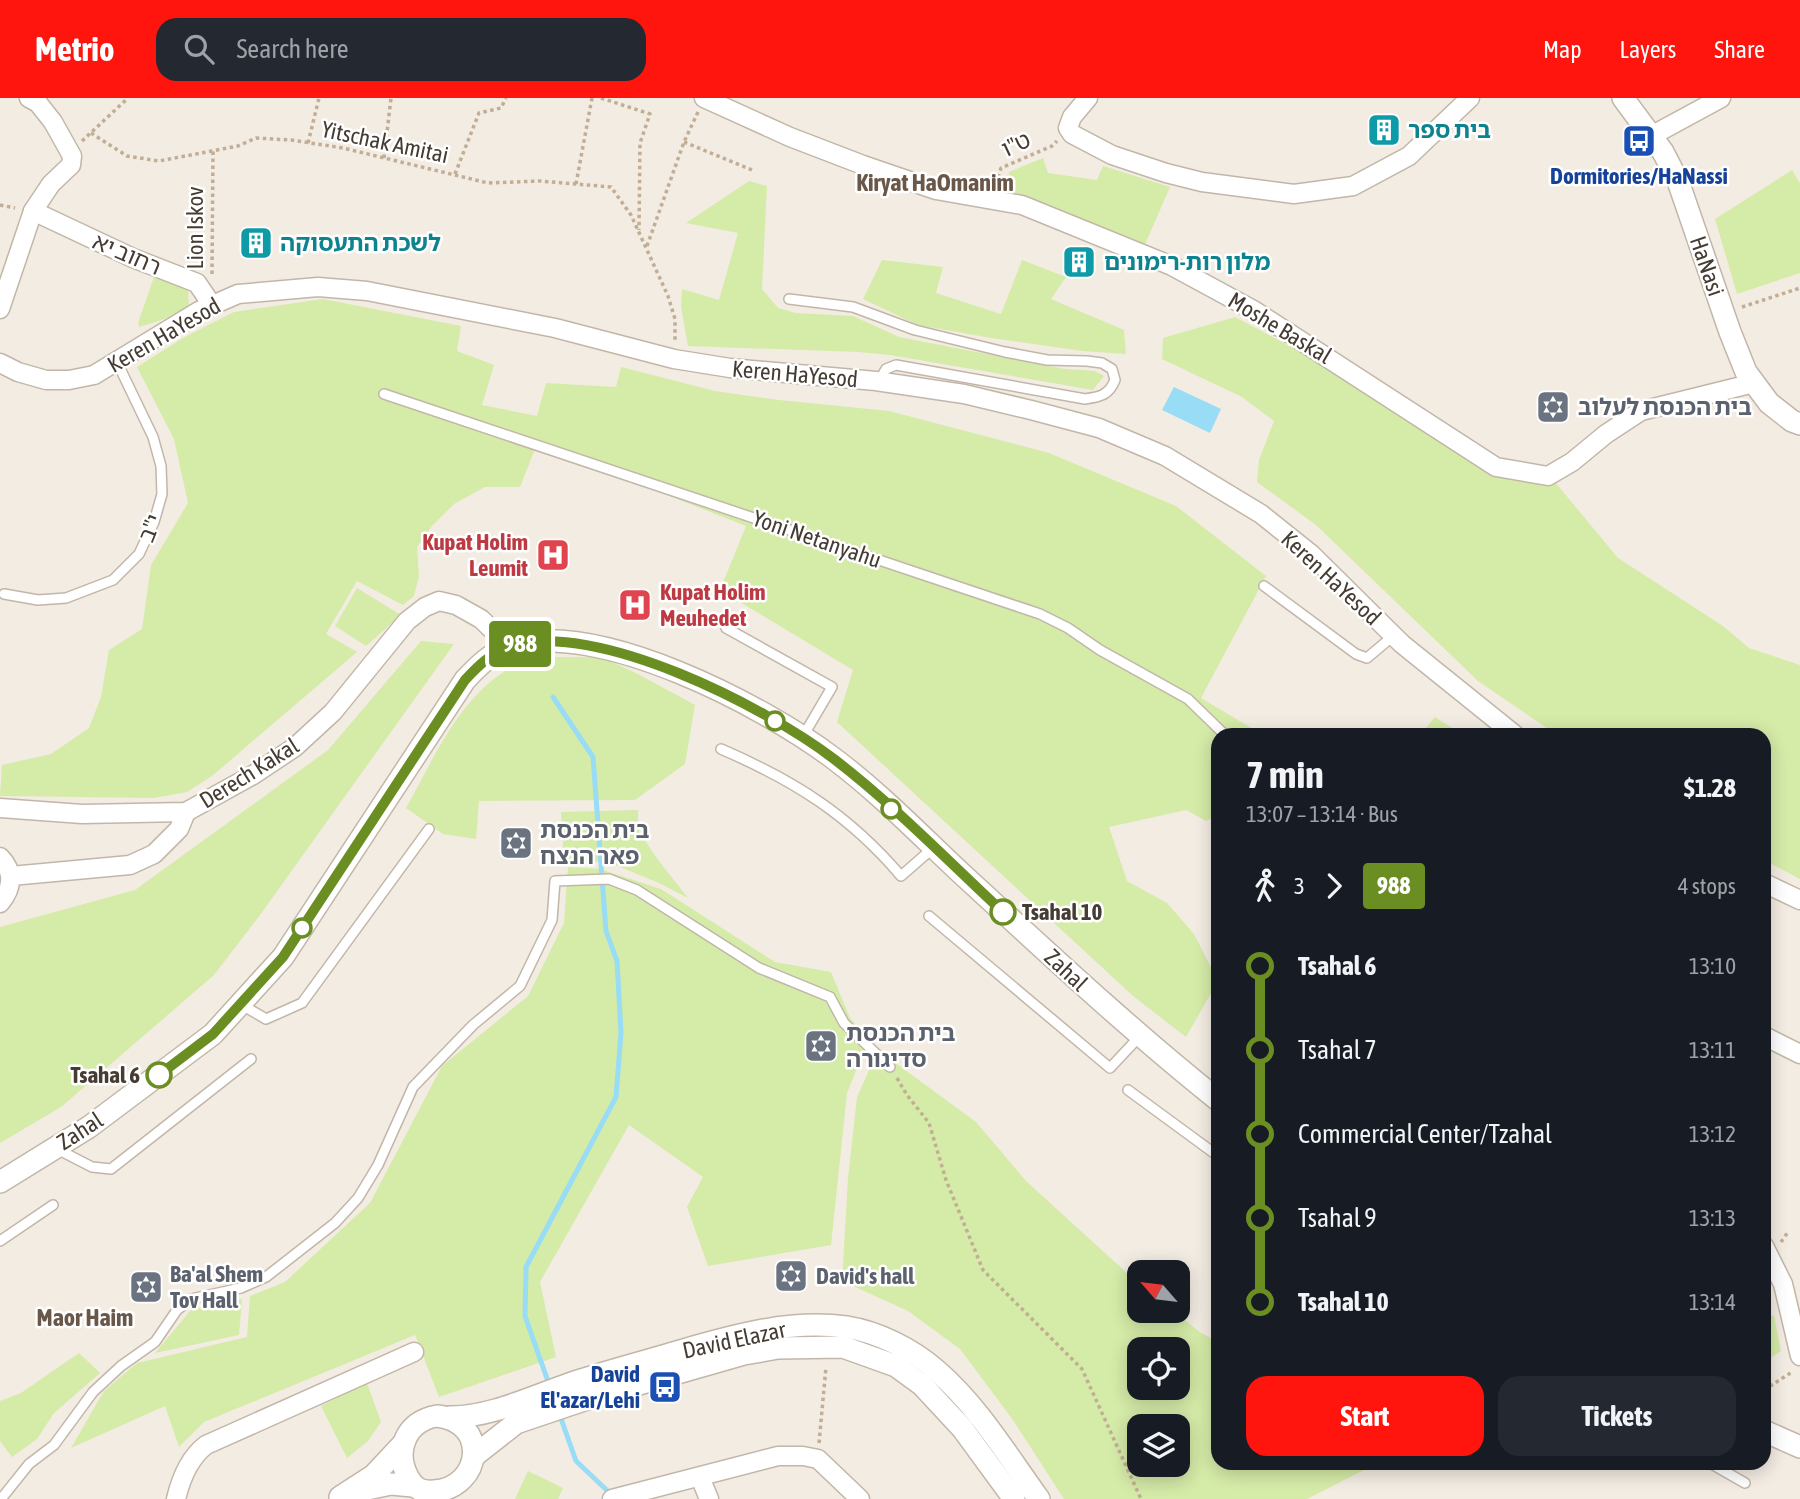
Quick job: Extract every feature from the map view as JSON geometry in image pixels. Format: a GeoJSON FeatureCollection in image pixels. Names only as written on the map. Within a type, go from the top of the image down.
{"type":"FeatureCollection","features":[{"type":"Feature","properties":{"kind":"street"},"geometry":{"type":"LineString","coordinates":[[0,309],[33,211],[70,159],[53,122],[38,103],[29,98]]}},
{"type":"Feature","properties":{"kind":"street","name":"Moshe Baskal"},"geometry":{"type":"LineString","coordinates":[[704,98],[790,137],[936,190],[1022,205],[1190,276],[1255,310],[1496,467],[1548,476],[1572,462],[1606,434],[1641,411],[1754,383]]}},
{"type":"Feature","properties":{"kind":"street"},"geometry":{"type":"LineString","coordinates":[[1088,98],[1072,117],[1068,128],[1072,134],[1112,155],[1202,182],[1294,194],[1353,186],[1409,156],[1469,98]]}},
{"type":"Feature","properties":{"kind":"street","name":"HaNasi"},"geometry":{"type":"LineString","coordinates":[[1623,98],[1651,136],[1678,181],[1746,372],[1769,403],[1800,425]]}},
{"type":"Feature","properties":{"kind":"street"},"geometry":{"type":"LineString","coordinates":[[1651,136],[1721,98]]}},
{"type":"Feature","properties":{"kind":"street","name":"רחוב יא"},"geometry":{"type":"LineString","coordinates":[[33,211],[133,258],[197,283],[212,305]]}},
{"type":"Feature","properties":{"kind":"street","name":"Keren HaYesod"},"geometry":{"type":"LineString","coordinates":[[0,363],[46,380],[93,375],[169,328],[239,294],[318,287],[368,291],[555,328],[674,359],[730,368],[879,382],[964,394],[1031,410],[1099,428],[1165,456],[1261,514],[1311,554],[1393,636],[1506,728]]}},
{"type":"Feature","properties":{"kind":"street","name":"Derech Kakal"},"geometry":{"type":"LineString","coordinates":[[0,808],[82,814],[186,812],[253,775],[295,747],[333,712],[407,621],[425,607],[439,601],[456,605],[481,619],[509,646]]}},
{"type":"Feature","properties":{"kind":"street","name":"Zahal"},"geometry":{"type":"LineString","coordinates":[[0,1182],[89,1127],[213,1034],[283,957],[465,680],[485,660],[509,646],[538,640],[571,642],[629,656],[704,683],[764,714],[833,758],[1101,1003],[1211,1094]]}},
{"type":"Feature","properties":{"kind":"street"},"geometry":{"type":"LineString","coordinates":[[11,876],[130,865],[154,854],[178,829],[186,812]]}},
{"type":"Feature","properties":{"kind":"street"},"geometry":{"type":"LineString","coordinates":[[0,857],[8,866],[11,876],[6,896],[0,903]]}},
{"type":"Feature","properties":{"kind":"street"},"geometry":{"type":"LineString","coordinates":[[1771,886],[1800,900]]}},
{"type":"Feature","properties":{"kind":"street"},"geometry":{"type":"LineString","coordinates":[[1771,1040],[1800,1054]]}},
{"type":"Feature","properties":{"kind":"street"},"geometry":{"type":"LineString","coordinates":[[1771,1260],[1783,1284],[1800,1356]]}},
{"type":"Feature","properties":{"kind":"street","name":"David Elazar"},"geometry":{"type":"LineString","coordinates":[[449,1417],[482,1415],[581,1380],[740,1334],[776,1328],[846,1327],[906,1349],[935,1369],[978,1415],[1039,1499]]}},
{"type":"Feature","properties":{"kind":"street","name":"David Elazar"},"geometry":{"type":"LineString","coordinates":[[474,1456],[516,1423],[587,1399],[744,1353],[778,1348],[843,1347],[896,1366],[922,1385],[962,1428],[1014,1499]]}},
{"type":"Feature","properties":{"kind":"street"},"geometry":{"type":"LineString","coordinates":[[176,1499],[188,1465],[206,1445],[414,1352]]}},
{"type":"Feature","properties":{"kind":"street"},"geometry":{"type":"LineString","coordinates":[[337,1498],[383,1485],[420,1492],[456,1490],[469,1470],[474,1456],[474,1444],[460,1423],[449,1417],[429,1417],[417,1423],[403,1444],[400,1455],[403,1467],[420,1492]]}},
{"type":"Feature","properties":{"kind":"street"},"geometry":{"type":"LineString","coordinates":[[1771,1434],[1800,1447]]}},
{"type":"Feature","properties":{"kind":"street"},"geometry":{"type":"LineString","coordinates":[[337,1498],[374,1475],[403,1444]]}},
{"type":"Feature","properties":{"kind":"street"},"geometry":{"type":"LineString","coordinates":[[612,1499],[778,1456],[803,1455],[818,1459],[860,1499]]}},
{"type":"Feature","properties":{"kind":"street"},"geometry":{"type":"LineString","coordinates":[[699,1477],[709,1499]]}},
{"type":"Feature","properties":{"kind":"lane"},"geometry":{"type":"LineString","coordinates":[[789,299],[853,307],[915,330],[1005,352],[1047,360],[1102,363],[1112,369],[1115,380],[1112,389],[1101,397],[1085,399],[896,365],[886,369],[879,382]]}},
{"type":"Feature","properties":{"kind":"lane","name":"י\"ב"},"geometry":{"type":"LineString","coordinates":[[4,594],[38,600],[66,598],[113,580],[139,554],[162,494],[161,466],[153,437],[117,362]]}},
{"type":"Feature","properties":{"kind":"lane","name":"Yoni Netanyahu"},"geometry":{"type":"LineString","coordinates":[[384,394],[1040,614],[1188,699],[1218,728]]}},
{"type":"Feature","properties":{"kind":"lane"},"geometry":{"type":"LineString","coordinates":[[1264,586],[1356,654],[1367,658],[1393,636]]}},
{"type":"Feature","properties":{"kind":"lane"},"geometry":{"type":"LineString","coordinates":[[726,628],[832,687],[802,739]]}},
{"type":"Feature","properties":{"kind":"lane"},"geometry":{"type":"LineString","coordinates":[[722,749],[775,775],[822,803],[859,830],[901,876],[933,848]]}},
{"type":"Feature","properties":{"kind":"lane"},"geometry":{"type":"LineString","coordinates":[[240,1004],[265,1019],[302,1003],[429,829]]}},
{"type":"Feature","properties":{"kind":"lane"},"geometry":{"type":"LineString","coordinates":[[1,1499],[29,1464],[54,1445],[93,1392],[121,1366],[155,1342],[177,1310],[191,1299],[241,1288],[267,1277],[335,1223],[358,1198],[378,1165],[413,1087],[474,1025],[520,986],[552,920],[555,881],[609,879],[637,890],[759,968],[830,998],[844,1023],[890,1067]]}},
{"type":"Feature","properties":{"kind":"lane"},"geometry":{"type":"LineString","coordinates":[[929,916],[1111,1068],[1140,1036]]}},
{"type":"Feature","properties":{"kind":"lane"},"geometry":{"type":"LineString","coordinates":[[55,1148],[92,1167],[111,1169],[251,1059]]}},
{"type":"Feature","properties":{"kind":"lane"},"geometry":{"type":"LineString","coordinates":[[1128,1090],[1211,1151]]}},
{"type":"Feature","properties":{"kind":"lane"},"geometry":{"type":"LineString","coordinates":[[0,1241],[53,1205]]}},
{"type":"Feature","properties":{"kind":"lane"},"geometry":{"type":"LineString","coordinates":[[1722,1470],[1745,1483]]}},
{"type":"Feature","properties":{"kind":"path"},"geometry":{"type":"LineString","coordinates":[[70,159],[91,133],[128,98]]}},
{"type":"Feature","properties":{"kind":"path"},"geometry":{"type":"LineString","coordinates":[[309,143],[319,98]]}},
{"type":"Feature","properties":{"kind":"path"},"geometry":{"type":"LineString","coordinates":[[384,158],[391,98]]}},
{"type":"Feature","properties":{"kind":"path"},"geometry":{"type":"LineString","coordinates":[[455,175],[479,113],[501,108],[506,98]]}},
{"type":"Feature","properties":{"kind":"path"},"geometry":{"type":"LineString","coordinates":[[576,184],[592,98]]}},
{"type":"Feature","properties":{"kind":"path"},"geometry":{"type":"LineString","coordinates":[[601,98],[650,114],[640,143],[639,233]]}},
{"type":"Feature","properties":{"kind":"path"},"geometry":{"type":"LineString","coordinates":[[646,248],[684,142],[704,98]]}},
{"type":"Feature","properties":{"kind":"path","name":"ט\"ו"},"geometry":{"type":"LineString","coordinates":[[990,200],[1001,169],[1052,146],[1068,128]]}},
{"type":"Feature","properties":{"kind":"path","name":"Yitschak Amitai"},"geometry":{"type":"LineString","coordinates":[[91,133],[127,156],[159,161],[238,146],[256,138],[309,143],[488,183],[540,181],[611,187],[631,215],[675,319],[674,359]]}},
{"type":"Feature","properties":{"kind":"path"},"geometry":{"type":"LineString","coordinates":[[684,142],[751,170]]}},
{"type":"Feature","properties":{"kind":"path","name":"Lion Iskov"},"geometry":{"type":"LineString","coordinates":[[212,305],[213,150]]}},
{"type":"Feature","properties":{"kind":"path"},"geometry":{"type":"LineString","coordinates":[[1723,313],[1800,288]]}},
{"type":"Feature","properties":{"kind":"path"},"geometry":{"type":"LineString","coordinates":[[890,1067],[906,1095],[929,1123],[946,1180],[983,1270],[1082,1369],[1141,1499]]}},
{"type":"Feature","properties":{"kind":"path"},"geometry":{"type":"LineString","coordinates":[[818,1459],[828,1347]]}},
{"type":"Feature","properties":{"kind":"path"},"geometry":{"type":"LineString","coordinates":[[1771,1386],[1800,1367]]}},
{"type":"Feature","properties":{"kind":"green space"},"geometry":{"type":"Polygon","coordinates":[[[1043,158],[1048,173],[1097,180],[1103,166],[1170,187],[1143,249],[1007,195],[1009,172],[1043,158]]]}},
{"type":"Feature","properties":{"kind":"green space"},"geometry":{"type":"Polygon","coordinates":[[[1792,170],[1800,183],[1800,273],[1737,294],[1715,219],[1792,170]]]}},
{"type":"Feature","properties":{"kind":"green space"},"geometry":{"type":"Polygon","coordinates":[[[749,181],[767,186],[762,289],[778,308],[796,313],[853,316],[899,337],[1065,369],[1095,371],[1104,376],[1093,390],[890,355],[688,346],[681,307],[682,289],[719,300],[738,233],[686,223],[749,181]]]}},
{"type":"Feature","properties":{"kind":"green space"},"geometry":{"type":"Polygon","coordinates":[[[882,260],[943,267],[936,293],[1001,314],[1022,260],[1066,277],[1051,299],[1124,330],[1126,354],[1082,351],[918,325],[863,299],[882,260]]]}},
{"type":"Feature","properties":{"kind":"green space"},"geometry":{"type":"Polygon","coordinates":[[[154,277],[188,288],[189,307],[139,327],[138,323],[154,277]]]}},
{"type":"Feature","properties":{"kind":"green space"},"geometry":{"type":"Polygon","coordinates":[[[323,299],[461,326],[457,351],[494,365],[482,405],[537,416],[546,383],[616,387],[621,367],[715,391],[889,411],[1049,453],[1176,506],[1266,576],[1201,698],[1251,728],[1211,728],[1211,818],[1206,821],[1186,810],[1109,827],[1127,881],[1167,903],[1194,934],[1211,967],[1211,993],[1186,1037],[1133,996],[837,722],[853,670],[720,590],[746,526],[537,444],[520,487],[485,487],[454,504],[432,526],[417,547],[419,576],[414,596],[403,605],[357,581],[326,634],[357,652],[212,776],[187,792],[154,798],[0,796],[2,765],[51,754],[89,728],[101,697],[109,650],[142,629],[151,565],[188,503],[174,439],[137,367],[183,338],[234,312],[323,299]]]}},
{"type":"Feature","properties":{"kind":"green space"},"geometry":{"type":"Polygon","coordinates":[[[1235,317],[1352,379],[1518,479],[1555,482],[1618,558],[1723,626],[1749,648],[1800,665],[1800,879],[1771,864],[1771,728],[1547,728],[1478,681],[1316,525],[1257,482],[1259,460],[1274,421],[1242,397],[1162,359],[1163,338],[1235,317]]]}},
{"type":"Feature","properties":{"kind":"green space"},"geometry":{"type":"Polygon","coordinates":[[[357,588],[401,615],[366,646],[335,626],[357,588]]]}},
{"type":"Feature","properties":{"kind":"green space"},"geometry":{"type":"Polygon","coordinates":[[[421,641],[454,644],[214,975],[61,1107],[0,1143],[0,927],[135,890],[328,750],[421,641]]]}},
{"type":"Feature","properties":{"kind":"green space"},"geometry":{"type":"Polygon","coordinates":[[[601,657],[695,705],[685,764],[635,800],[479,801],[476,839],[443,834],[406,808],[453,724],[484,688],[502,673],[523,662],[536,658],[601,657]]]}},
{"type":"Feature","properties":{"kind":"green space"},"geometry":{"type":"Polygon","coordinates":[[[1435,717],[1452,728],[1426,728],[1435,717]]]}},
{"type":"Feature","properties":{"kind":"green space"},"geometry":{"type":"Polygon","coordinates":[[[638,810],[638,829],[688,898],[608,862],[564,861],[561,812],[638,810]]]}},
{"type":"Feature","properties":{"kind":"green space"},"geometry":{"type":"Polygon","coordinates":[[[568,867],[600,869],[661,889],[775,962],[831,972],[850,1018],[869,1039],[847,1093],[831,1245],[708,1266],[687,1207],[703,1177],[629,1125],[540,1282],[556,1357],[439,1397],[415,1335],[204,1422],[179,1447],[165,1406],[71,1448],[104,1391],[137,1363],[247,1337],[250,1296],[285,1282],[370,1203],[442,1066],[528,996],[564,923],[568,867]]]}},
{"type":"Feature","properties":{"kind":"green space"},"geometry":{"type":"Polygon","coordinates":[[[878,1050],[976,1122],[1026,1181],[1127,1273],[1127,1323],[1188,1323],[1211,1338],[1211,1470],[1364,1470],[1307,1499],[1064,1499],[1013,1420],[960,1349],[908,1311],[842,1281],[848,1178],[857,1097],[878,1050]]]}},
{"type":"Feature","properties":{"kind":"green space"},"geometry":{"type":"Polygon","coordinates":[[[242,1299],[239,1335],[155,1353],[191,1310],[242,1299]]]}},
{"type":"Feature","properties":{"kind":"green space"},"geometry":{"type":"Polygon","coordinates":[[[1771,1315],[1774,1316],[1781,1351],[1771,1357],[1771,1315]]]}},
{"type":"Feature","properties":{"kind":"green space"},"geometry":{"type":"Polygon","coordinates":[[[79,1353],[100,1373],[54,1413],[37,1439],[12,1457],[0,1441],[0,1401],[21,1393],[79,1353]]]}},
{"type":"Feature","properties":{"kind":"green space"},"geometry":{"type":"Polygon","coordinates":[[[367,1383],[381,1422],[368,1441],[347,1458],[321,1406],[367,1383]]]}},
{"type":"Feature","properties":{"kind":"green space"},"geometry":{"type":"Polygon","coordinates":[[[528,1471],[563,1488],[558,1499],[515,1499],[528,1471]]]}},
{"type":"Feature","properties":{"kind":"water"},"geometry":{"type":"Polygon","coordinates":[[[1174,387],[1221,409],[1210,433],[1162,410],[1174,387]]]}},
{"type":"Feature","properties":{"kind":"waterway"},"geometry":{"type":"LineString","coordinates":[[550,1387],[525,1316],[526,1267],[616,1097],[621,1033],[617,961],[606,931],[593,757],[553,697]]}},
{"type":"Feature","properties":{"kind":"waterway"},"geometry":{"type":"LineString","coordinates":[[559,1413],[576,1461],[613,1496]]}},
{"type":"Feature","properties":{"kind":"bus line","name":"988"},"geometry":{"type":"LineString","coordinates":[[159,1075],[213,1034],[283,957],[465,680],[485,660],[509,646],[538,640],[606,648],[641,659],[704,683],[764,714],[833,758],[1003,912]]}},
{"type":"Feature","properties":{"kind":"place","name":"בית ספר"},"geometry":{"type":"Point","coordinates":[1384,130]}},
{"type":"Feature","properties":{"kind":"place","name":"Dormitories/HaNassi"},"geometry":{"type":"Point","coordinates":[1639,141]}},
{"type":"Feature","properties":{"kind":"place","name":"לשכת התעסוקה"},"geometry":{"type":"Point","coordinates":[256,243]}},
{"type":"Feature","properties":{"kind":"place","name":"מלון רות-רימונים"},"geometry":{"type":"Point","coordinates":[1079,262]}},
{"type":"Feature","properties":{"kind":"place","name":"בית הכנסת לעלוב"},"geometry":{"type":"Point","coordinates":[1553,407]}},
{"type":"Feature","properties":{"kind":"place","name":"Kupat Holim Leumit"},"geometry":{"type":"Point","coordinates":[553,555]}},
{"type":"Feature","properties":{"kind":"place","name":"Kupat Holim Meuhedet"},"geometry":{"type":"Point","coordinates":[635,605]}},
{"type":"Feature","properties":{"kind":"place","name":"בית הכנסת פאר הנצח"},"geometry":{"type":"Point","coordinates":[516,843]}},
{"type":"Feature","properties":{"kind":"place","name":"Tsahal 10"},"geometry":{"type":"Point","coordinates":[1003,912]}},
{"type":"Feature","properties":{"kind":"place","name":"בית הכנסת סדיגורה"},"geometry":{"type":"Point","coordinates":[821,1046]}},
{"type":"Feature","properties":{"kind":"place","name":"Tsahal 6"},"geometry":{"type":"Point","coordinates":[159,1075]}},
{"type":"Feature","properties":{"kind":"place","name":"David's hall"},"geometry":{"type":"Point","coordinates":[791,1276]}},
{"type":"Feature","properties":{"kind":"place","name":"Ba'al Shem Tov Hall"},"geometry":{"type":"Point","coordinates":[146,1287]}},
{"type":"Feature","properties":{"kind":"place","name":"David El'azar/Lehi"},"geometry":{"type":"Point","coordinates":[665,1387]}},
{"type":"Feature","properties":{"kind":"district","name":"Kiryat HaOmanim"},"geometry":{"type":"Point","coordinates":[935,183]}},
{"type":"Feature","properties":{"kind":"district","name":"Maor Haim"},"geometry":{"type":"Point","coordinates":[85,1318]}}]}
